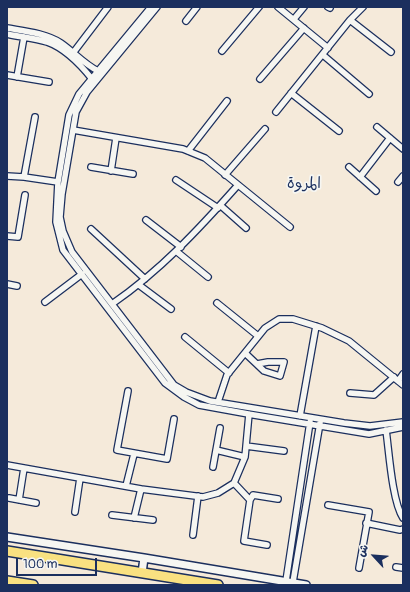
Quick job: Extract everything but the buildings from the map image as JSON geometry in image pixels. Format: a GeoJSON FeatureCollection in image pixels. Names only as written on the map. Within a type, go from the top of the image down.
{"type":"FeatureCollection","features":[{"type":"Feature","properties":{"kind":"main road"},"geometry":{"type":"LineString","coordinates":[[7,551],[218,585]]}},
{"type":"Feature","properties":{"kind":"main road"},"geometry":{"type":"LineString","coordinates":[[7,581],[33,585]]}},
{"type":"Feature","properties":{"kind":"street"},"geometry":{"type":"LineString","coordinates":[[73,53],[108,7]]}},
{"type":"Feature","properties":{"kind":"street"},"geometry":{"type":"LineString","coordinates":[[151,7],[79,94],[69,115],[58,182],[56,222],[63,250],[165,383],[184,398],[198,405],[368,434],[403,427]]}},
{"type":"Feature","properties":{"kind":"street"},"geometry":{"type":"LineString","coordinates":[[157,7],[87,92],[76,112],[62,194],[60,217],[63,231],[72,252],[174,385],[186,392],[210,401],[311,418],[370,426],[403,422]]}},
{"type":"Feature","properties":{"kind":"street"},"geometry":{"type":"LineString","coordinates":[[186,21],[197,7]]}},
{"type":"Feature","properties":{"kind":"street"},"geometry":{"type":"LineString","coordinates":[[222,50],[259,7]]}},
{"type":"Feature","properties":{"kind":"street"},"geometry":{"type":"LineString","coordinates":[[278,7],[328,48]]}},
{"type":"Feature","properties":{"kind":"street"},"geometry":{"type":"LineString","coordinates":[[294,19],[304,7]]}},
{"type":"Feature","properties":{"kind":"street"},"geometry":{"type":"LineString","coordinates":[[276,112],[350,20],[363,7]]}},
{"type":"Feature","properties":{"kind":"street"},"geometry":{"type":"LineString","coordinates":[[350,20],[391,52]]}},
{"type":"Feature","properties":{"kind":"street"},"geometry":{"type":"LineString","coordinates":[[7,28],[40,35],[60,43],[90,67],[98,71]]}},
{"type":"Feature","properties":{"kind":"street"},"geometry":{"type":"LineString","coordinates":[[260,79],[304,28]]}},
{"type":"Feature","properties":{"kind":"street"},"geometry":{"type":"LineString","coordinates":[[7,34],[46,42],[59,48],[84,69],[92,79]]}},
{"type":"Feature","properties":{"kind":"street"},"geometry":{"type":"LineString","coordinates":[[17,77],[24,37]]}},
{"type":"Feature","properties":{"kind":"street"},"geometry":{"type":"LineString","coordinates":[[323,55],[369,94]]}},
{"type":"Feature","properties":{"kind":"street"},"geometry":{"type":"LineString","coordinates":[[7,75],[49,82]]}},
{"type":"Feature","properties":{"kind":"street"},"geometry":{"type":"LineString","coordinates":[[291,93],[339,131]]}},
{"type":"Feature","properties":{"kind":"street"},"geometry":{"type":"LineString","coordinates":[[188,151],[228,101]]}},
{"type":"Feature","properties":{"kind":"street"},"geometry":{"type":"LineString","coordinates":[[24,177],[35,117]]}},
{"type":"Feature","properties":{"kind":"street"},"geometry":{"type":"LineString","coordinates":[[377,127],[403,149]]}},
{"type":"Feature","properties":{"kind":"street"},"geometry":{"type":"LineString","coordinates":[[225,175],[265,129]]}},
{"type":"Feature","properties":{"kind":"street"},"geometry":{"type":"LineString","coordinates":[[73,130],[183,149],[205,158],[290,227]]}},
{"type":"Feature","properties":{"kind":"street"},"geometry":{"type":"LineString","coordinates":[[111,171],[116,138]]}},
{"type":"Feature","properties":{"kind":"street"},"geometry":{"type":"LineString","coordinates":[[360,177],[390,138]]}},
{"type":"Feature","properties":{"kind":"street"},"geometry":{"type":"LineString","coordinates":[[91,167],[133,174]]}},
{"type":"Feature","properties":{"kind":"street"},"geometry":{"type":"LineString","coordinates":[[349,167],[376,192]]}},
{"type":"Feature","properties":{"kind":"street"},"geometry":{"type":"LineString","coordinates":[[7,176],[58,182]]}},
{"type":"Feature","properties":{"kind":"street"},"geometry":{"type":"LineString","coordinates":[[398,182],[403,176]]}},
{"type":"Feature","properties":{"kind":"street"},"geometry":{"type":"LineString","coordinates":[[176,180],[219,206],[246,228]]}},
{"type":"Feature","properties":{"kind":"street"},"geometry":{"type":"LineString","coordinates":[[112,304],[139,285],[176,251],[238,185]]}},
{"type":"Feature","properties":{"kind":"street"},"geometry":{"type":"LineString","coordinates":[[7,236],[18,237],[25,195]]}},
{"type":"Feature","properties":{"kind":"street"},"geometry":{"type":"LineString","coordinates":[[146,220],[181,246]]}},
{"type":"Feature","properties":{"kind":"street"},"geometry":{"type":"LineString","coordinates":[[92,229],[145,279]]}},
{"type":"Feature","properties":{"kind":"street"},"geometry":{"type":"LineString","coordinates":[[176,251],[208,277]]}},
{"type":"Feature","properties":{"kind":"street"},"geometry":{"type":"LineString","coordinates":[[45,302],[82,274]]}},
{"type":"Feature","properties":{"kind":"street"},"geometry":{"type":"LineString","coordinates":[[7,284],[17,286]]}},
{"type":"Feature","properties":{"kind":"street"},"geometry":{"type":"LineString","coordinates":[[139,285],[171,309]]}},
{"type":"Feature","properties":{"kind":"street"},"geometry":{"type":"LineString","coordinates":[[216,303],[258,336]]}},
{"type":"Feature","properties":{"kind":"street"},"geometry":{"type":"LineString","coordinates":[[218,402],[229,373],[265,328],[279,319],[293,319],[316,326],[349,341],[398,381]]}},
{"type":"Feature","properties":{"kind":"street"},"geometry":{"type":"LineString","coordinates":[[300,416],[316,326]]}},
{"type":"Feature","properties":{"kind":"street"},"geometry":{"type":"LineString","coordinates":[[185,338],[229,373]]}},
{"type":"Feature","properties":{"kind":"street"},"geometry":{"type":"LineString","coordinates":[[245,353],[256,364],[264,371],[280,376],[284,362],[256,364]]}},
{"type":"Feature","properties":{"kind":"street"},"geometry":{"type":"LineString","coordinates":[[350,393],[374,395],[398,381],[403,374]]}},
{"type":"Feature","properties":{"kind":"street"},"geometry":{"type":"LineString","coordinates":[[128,391],[117,450],[167,459],[174,419]]}},
{"type":"Feature","properties":{"kind":"street"},"geometry":{"type":"LineString","coordinates":[[7,465],[141,489],[203,497],[218,493],[234,483],[245,457],[249,414]]}},
{"type":"Feature","properties":{"kind":"street"},"geometry":{"type":"LineString","coordinates":[[286,581],[311,418]]}},
{"type":"Feature","properties":{"kind":"street"},"geometry":{"type":"LineString","coordinates":[[293,582],[321,419]]}},
{"type":"Feature","properties":{"kind":"street"},"geometry":{"type":"LineString","coordinates":[[213,467],[220,428]]}},
{"type":"Feature","properties":{"kind":"street"},"geometry":{"type":"LineString","coordinates":[[386,430],[396,498],[403,518]]}},
{"type":"Feature","properties":{"kind":"street"},"geometry":{"type":"LineString","coordinates":[[246,446],[284,451]]}},
{"type":"Feature","properties":{"kind":"street"},"geometry":{"type":"LineString","coordinates":[[216,450],[245,457]]}},
{"type":"Feature","properties":{"kind":"street"},"geometry":{"type":"LineString","coordinates":[[126,486],[134,454]]}},
{"type":"Feature","properties":{"kind":"street"},"geometry":{"type":"LineString","coordinates":[[19,500],[24,468]]}},
{"type":"Feature","properties":{"kind":"street"},"geometry":{"type":"LineString","coordinates":[[75,512],[80,478]]}},
{"type":"Feature","properties":{"kind":"street"},"geometry":{"type":"LineString","coordinates":[[234,483],[250,500]]}},
{"type":"Feature","properties":{"kind":"street"},"geometry":{"type":"LineString","coordinates":[[134,518],[141,489]]}},
{"type":"Feature","properties":{"kind":"street"},"geometry":{"type":"LineString","coordinates":[[267,545],[244,541],[250,500],[253,495],[278,499]]}},
{"type":"Feature","properties":{"kind":"street"},"geometry":{"type":"LineString","coordinates":[[193,535],[198,496]]}},
{"type":"Feature","properties":{"kind":"street"},"geometry":{"type":"LineString","coordinates":[[10,498],[36,503]]}},
{"type":"Feature","properties":{"kind":"street"},"geometry":{"type":"LineString","coordinates":[[328,505],[369,512],[359,568]]}},
{"type":"Feature","properties":{"kind":"street"},"geometry":{"type":"LineString","coordinates":[[112,514],[153,520]]}},
{"type":"Feature","properties":{"kind":"street"},"geometry":{"type":"LineString","coordinates":[[366,523],[400,530],[403,529]]}},
{"type":"Feature","properties":{"kind":"street"},"geometry":{"type":"LineString","coordinates":[[7,537],[306,585]]}},
{"type":"Feature","properties":{"kind":"street"},"geometry":{"type":"LineString","coordinates":[[142,573],[144,558]]}},
{"type":"Feature","properties":{"kind":"street"},"geometry":{"type":"LineString","coordinates":[[396,567],[403,568]]}},
{"type":"Feature","properties":{"kind":"district","name":"المروة"},"geometry":{"type":"Point","coordinates":[304,184]}}]}
